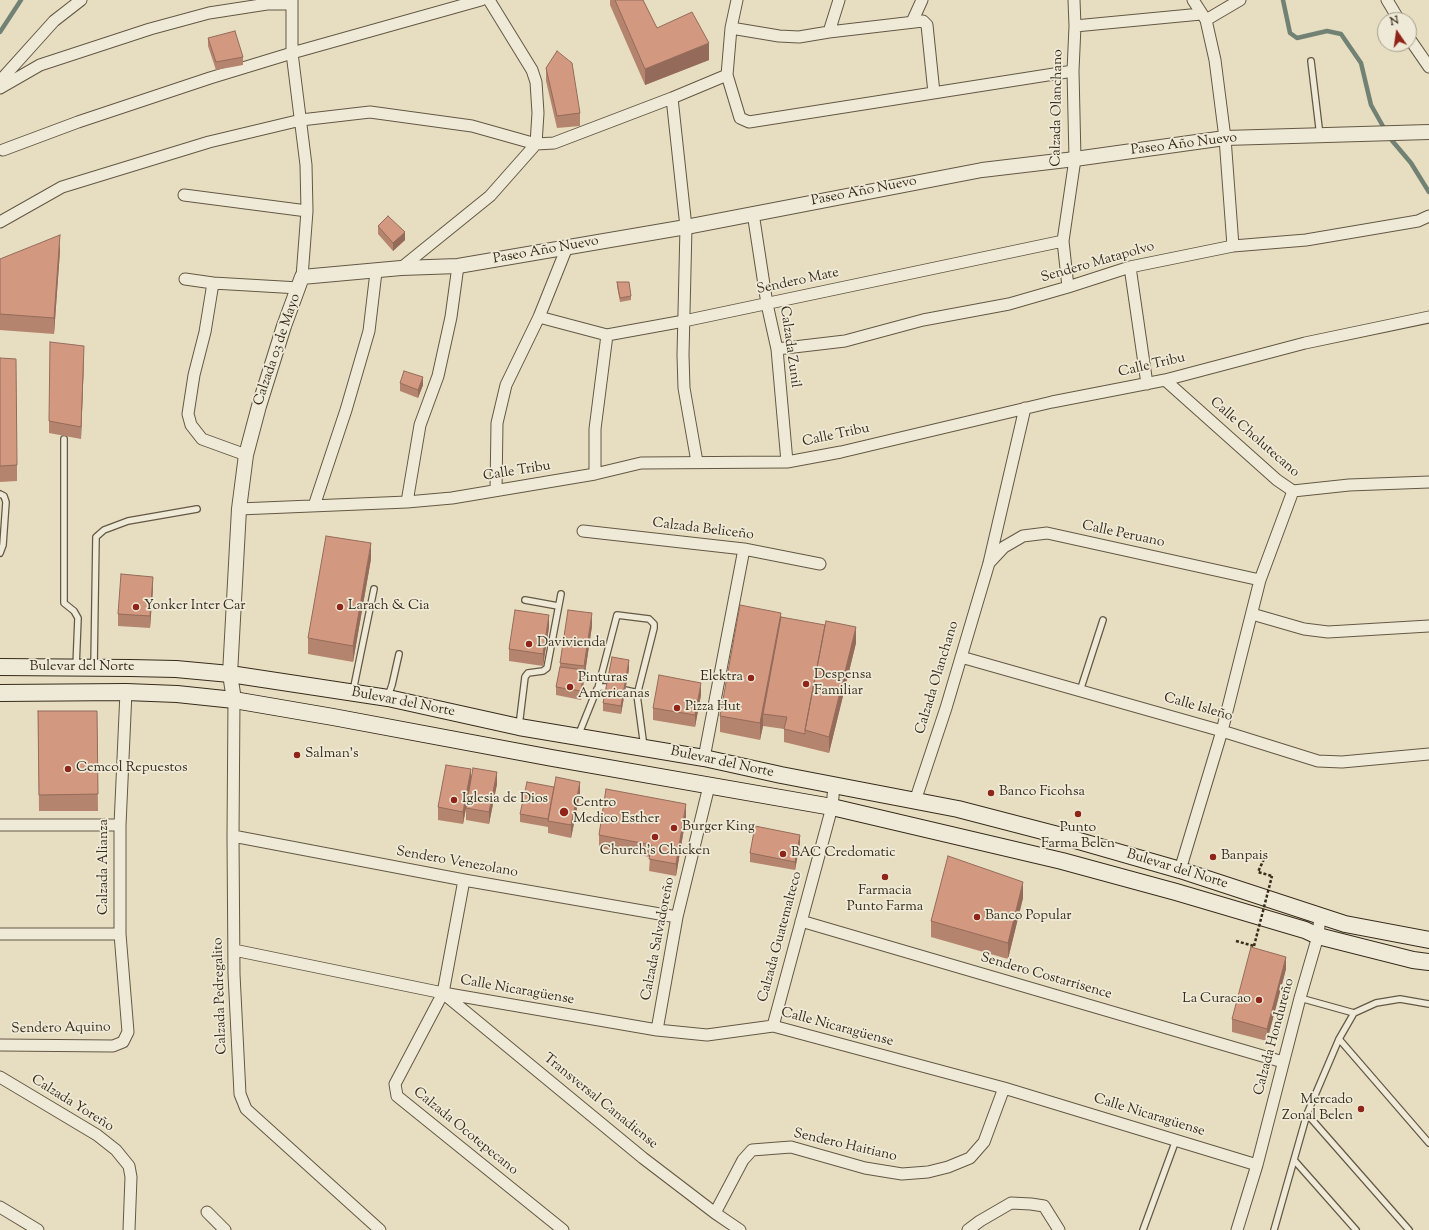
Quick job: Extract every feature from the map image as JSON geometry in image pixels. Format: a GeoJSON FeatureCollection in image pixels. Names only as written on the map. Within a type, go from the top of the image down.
{"type":"FeatureCollection","features":[{"type":"Feature","properties":{"kind":"main road","name":"Bulevar del Norte"},"geometry":{"type":"LineString","coordinates":[[0,668],[76,667],[176,669],[230,674],[388,698],[519,727],[704,758],[834,786],[958,809],[1058,835],[1180,870],[1345,924],[1429,940]]}},
{"type":"Feature","properties":{"kind":"main road","name":"Bulevar del Norte"},"geometry":{"type":"LineString","coordinates":[[0,693],[126,692],[177,694],[234,700],[544,757],[832,807],[1062,860],[1305,930],[1318,936],[1413,960],[1429,962]]}},
{"type":"Feature","properties":{"kind":"street"},"geometry":{"type":"LineString","coordinates":[[0,82],[54,21],[81,0]]}},
{"type":"Feature","properties":{"kind":"street"},"geometry":{"type":"LineString","coordinates":[[3,150],[145,99],[292,53],[481,0]]}},
{"type":"Feature","properties":{"kind":"street"},"geometry":{"type":"LineString","coordinates":[[401,268],[490,196],[536,144],[538,113],[536,82],[532,70],[489,0]]}},
{"type":"Feature","properties":{"kind":"street"},"geometry":{"type":"LineString","coordinates":[[737,0],[731,28],[727,75],[740,118],[749,122],[1072,71]]}},
{"type":"Feature","properties":{"kind":"street"},"geometry":{"type":"LineString","coordinates":[[829,32],[839,0]]}},
{"type":"Feature","properties":{"kind":"street"},"geometry":{"type":"LineString","coordinates":[[912,22],[922,0]]}},
{"type":"Feature","properties":{"kind":"street","name":"Calzada Olanchano"},"geometry":{"type":"LineString","coordinates":[[1068,287],[1063,241],[1075,159],[1072,71],[1075,26],[1074,0]]}},
{"type":"Feature","properties":{"kind":"street"},"geometry":{"type":"LineString","coordinates":[[1193,0],[1203,17],[1215,60],[1225,138],[1233,246]]}},
{"type":"Feature","properties":{"kind":"street"},"geometry":{"type":"LineString","coordinates":[[1075,26],[1203,17],[1240,0]]}},
{"type":"Feature","properties":{"kind":"street"},"geometry":{"type":"LineString","coordinates":[[1387,0],[1394,12]]}},
{"type":"Feature","properties":{"kind":"street"},"geometry":{"type":"LineString","coordinates":[[0,88],[40,65],[150,29],[209,13],[267,4],[292,2]]}},
{"type":"Feature","properties":{"kind":"street","name":"Calzada 03 de Mayo"},"geometry":{"type":"LineString","coordinates":[[234,700],[230,674],[240,510],[246,455],[259,406],[284,326],[301,283],[307,212],[306,165],[292,53],[292,2]]}},
{"type":"Feature","properties":{"kind":"street"},"geometry":{"type":"LineString","coordinates":[[731,28],[779,36],[799,37],[922,21],[927,25],[934,93]]}},
{"type":"Feature","properties":{"kind":"street"},"geometry":{"type":"LineString","coordinates":[[1417,50],[1429,67]]}},
{"type":"Feature","properties":{"kind":"street"},"geometry":{"type":"LineString","coordinates":[[0,222],[62,187],[209,142],[301,120],[370,112],[472,126],[536,144],[554,142],[672,98],[727,75]]}},
{"type":"Feature","properties":{"kind":"street"},"geometry":{"type":"LineString","coordinates":[[672,98],[686,227],[683,355],[684,388],[697,462]]}},
{"type":"Feature","properties":{"kind":"street","name":"Paseo Año Nuevo"},"geometry":{"type":"LineString","coordinates":[[185,279],[213,283],[301,283],[401,268],[458,266],[686,227],[982,170],[1075,159],[1225,138],[1429,132]]}},
{"type":"Feature","properties":{"kind":"street"},"geometry":{"type":"LineString","coordinates":[[184,195],[307,212]]}},
{"type":"Feature","properties":{"kind":"street","name":"Calzada Zunil"},"geometry":{"type":"LineString","coordinates":[[753,213],[767,304],[777,349],[787,462]]}},
{"type":"Feature","properties":{"kind":"street","name":"Sendero Matapolvo"},"geometry":{"type":"LineString","coordinates":[[777,349],[845,341],[923,320],[1009,304],[1130,267],[1233,246],[1306,240],[1418,221],[1429,216]]}},
{"type":"Feature","properties":{"kind":"street","name":"Sendero Mate"},"geometry":{"type":"LineString","coordinates":[[539,317],[607,335],[767,304],[1063,241]]}},
{"type":"Feature","properties":{"kind":"street"},"geometry":{"type":"LineString","coordinates":[[496,490],[497,423],[506,385],[539,317],[567,248]]}},
{"type":"Feature","properties":{"kind":"street"},"geometry":{"type":"LineString","coordinates":[[407,502],[420,424],[438,376],[451,317],[458,266]]}},
{"type":"Feature","properties":{"kind":"street"},"geometry":{"type":"LineString","coordinates":[[1130,267],[1146,384]]}},
{"type":"Feature","properties":{"kind":"street"},"geometry":{"type":"LineString","coordinates":[[314,506],[346,410],[369,331],[376,272]]}},
{"type":"Feature","properties":{"kind":"street"},"geometry":{"type":"LineString","coordinates":[[213,283],[205,332],[194,375],[188,414],[191,425],[202,439],[246,455]]}},
{"type":"Feature","properties":{"kind":"street","name":"Calle Tribu"},"geometry":{"type":"LineString","coordinates":[[240,510],[407,502],[452,498],[595,474],[641,462],[787,462],[841,452],[1052,402],[1165,380],[1305,343],[1429,317]]}},
{"type":"Feature","properties":{"kind":"street"},"geometry":{"type":"LineString","coordinates":[[595,474],[595,429],[607,335]]}},
{"type":"Feature","properties":{"kind":"street","name":"Calle Cholutecano"},"geometry":{"type":"LineString","coordinates":[[1165,380],[1277,480],[1293,491],[1350,485],[1429,482]]}},
{"type":"Feature","properties":{"kind":"street","name":"Calzada Olanchano"},"geometry":{"type":"LineString","coordinates":[[915,801],[946,708],[988,563],[1025,408]]}},
{"type":"Feature","properties":{"kind":"street"},"geometry":{"type":"LineString","coordinates":[[1180,870],[1222,730],[1260,580],[1293,491]]}},
{"type":"Feature","properties":{"kind":"street","name":"Calzada Beliceño"},"geometry":{"type":"LineString","coordinates":[[582,530],[744,549],[820,564]]}},
{"type":"Feature","properties":{"kind":"street","name":"Calle Peruano"},"geometry":{"type":"LineString","coordinates":[[988,563],[1004,547],[1022,536],[1047,533],[1260,580]]}},
{"type":"Feature","properties":{"kind":"street"},"geometry":{"type":"LineString","coordinates":[[704,758],[744,549]]}},
{"type":"Feature","properties":{"kind":"street"},"geometry":{"type":"LineString","coordinates":[[1252,614],[1304,629],[1328,632],[1429,626]]}},
{"type":"Feature","properties":{"kind":"street","name":"Calle Isleño"},"geometry":{"type":"LineString","coordinates":[[961,657],[1222,730],[1318,761],[1342,762],[1429,754]]}},
{"type":"Feature","properties":{"kind":"street","name":"Calzada Alianza"},"geometry":{"type":"LineString","coordinates":[[123,1042],[128,1032],[120,934],[120,825],[126,692]]}},
{"type":"Feature","properties":{"kind":"street","name":"Calzada Pedregalito"},"geometry":{"type":"LineString","coordinates":[[234,700],[234,974],[240,1094],[246,1109],[380,1230]]}},
{"type":"Feature","properties":{"kind":"street","name":"Calzada Salvadoreño"},"geometry":{"type":"LineString","coordinates":[[658,1030],[677,917],[709,786]]}},
{"type":"Feature","properties":{"kind":"street","name":"Calzada Guatemalteco"},"geometry":{"type":"LineString","coordinates":[[773,1026],[832,807],[834,786]]}},
{"type":"Feature","properties":{"kind":"street"},"geometry":{"type":"LineString","coordinates":[[0,824],[120,825]]}},
{"type":"Feature","properties":{"kind":"street","name":"Sendero Venezolano"},"geometry":{"type":"LineString","coordinates":[[233,836],[464,880],[677,917]]}},
{"type":"Feature","properties":{"kind":"street","name":"Calzada Ocotepecano"},"geometry":{"type":"LineString","coordinates":[[464,880],[444,993],[395,1084],[397,1096],[563,1230]]}},
{"type":"Feature","properties":{"kind":"street","name":"Calzada Hondureño"},"geometry":{"type":"LineString","coordinates":[[1237,1230],[1257,1165],[1300,998],[1318,936],[1320,916]]}},
{"type":"Feature","properties":{"kind":"street","name":"Sendero Costarrisence"},"geometry":{"type":"LineString","coordinates":[[801,921],[1283,1062]]}},
{"type":"Feature","properties":{"kind":"street"},"geometry":{"type":"LineString","coordinates":[[0,934],[120,934]]}},
{"type":"Feature","properties":{"kind":"street","name":"Calle Nicaragüense"},"geometry":{"type":"LineString","coordinates":[[234,950],[444,993],[658,1030],[707,1035],[773,1026],[1004,1088],[1257,1165]]}},
{"type":"Feature","properties":{"kind":"street","name":"Transversal Canadiense"},"geometry":{"type":"LineString","coordinates":[[444,993],[643,1158],[715,1213],[740,1230]]}},
{"type":"Feature","properties":{"kind":"street","name":"Sendero Aquino"},"geometry":{"type":"LineString","coordinates":[[0,1045],[113,1046],[123,1042]]}},
{"type":"Feature","properties":{"kind":"street","name":"Calzada Yoreño"},"geometry":{"type":"LineString","coordinates":[[0,1077],[97,1135],[116,1150],[129,1166],[131,1177],[129,1230]]}},
{"type":"Feature","properties":{"kind":"street","name":"Sendero Haitiano"},"geometry":{"type":"LineString","coordinates":[[715,1213],[742,1160],[752,1150],[791,1147],[865,1168],[902,1174],[928,1172],[948,1167],[970,1158],[984,1142],[1004,1088]]}},
{"type":"Feature","properties":{"kind":"street"},"geometry":{"type":"LineString","coordinates":[[968,1230],[980,1220],[1011,1203],[1044,1206],[1059,1230]]}},
{"type":"Feature","properties":{"kind":"street"},"geometry":{"type":"LineString","coordinates":[[0,1207],[38,1230]]}},
{"type":"Feature","properties":{"kind":"street"},"geometry":{"type":"LineString","coordinates":[[207,1212],[225,1230]]}},
{"type":"Feature","properties":{"kind":"lane"},"geometry":{"type":"LineString","coordinates":[[1311,60],[1320,136]]}},
{"type":"Feature","properties":{"kind":"lane"},"geometry":{"type":"LineString","coordinates":[[64,439],[64,603],[74,611],[78,618],[76,667]]}},
{"type":"Feature","properties":{"kind":"lane"},"geometry":{"type":"LineString","coordinates":[[0,494],[4,496],[6,502],[3,545],[0,553]]}},
{"type":"Feature","properties":{"kind":"lane"},"geometry":{"type":"LineString","coordinates":[[94,668],[96,537],[104,530],[128,521],[197,509]]}},
{"type":"Feature","properties":{"kind":"lane"},"geometry":{"type":"LineString","coordinates":[[353,693],[374,589]]}},
{"type":"Feature","properties":{"kind":"lane"},"geometry":{"type":"LineString","coordinates":[[519,727],[525,677],[528,673],[541,672],[547,668],[561,594]]}},
{"type":"Feature","properties":{"kind":"lane"},"geometry":{"type":"LineString","coordinates":[[525,600],[558,606]]}},
{"type":"Feature","properties":{"kind":"lane"},"geometry":{"type":"LineString","coordinates":[[578,737],[598,688],[617,615],[649,620],[654,624],[654,628],[636,695],[644,748]]}},
{"type":"Feature","properties":{"kind":"lane"},"geometry":{"type":"LineString","coordinates":[[1080,691],[1103,620]]}},
{"type":"Feature","properties":{"kind":"lane"},"geometry":{"type":"LineString","coordinates":[[388,698],[399,654]]}},
{"type":"Feature","properties":{"kind":"lane"},"geometry":{"type":"LineString","coordinates":[[598,688],[608,687]]}},
{"type":"Feature","properties":{"kind":"lane"},"geometry":{"type":"LineString","coordinates":[[625,690],[634,692],[636,695]]}},
{"type":"Feature","properties":{"kind":"lane"},"geometry":{"type":"LineString","coordinates":[[1300,998],[1354,1013]]}},
{"type":"Feature","properties":{"kind":"lane"},"geometry":{"type":"LineString","coordinates":[[1274,1230],[1307,1114],[1339,1039],[1354,1013],[1376,1003],[1400,998],[1429,1004]]}},
{"type":"Feature","properties":{"kind":"lane"},"geometry":{"type":"LineString","coordinates":[[1339,1039],[1429,1143]]}},
{"type":"Feature","properties":{"kind":"lane"},"geometry":{"type":"LineString","coordinates":[[1307,1114],[1409,1230]]}},
{"type":"Feature","properties":{"kind":"lane"},"geometry":{"type":"LineString","coordinates":[[1143,1230],[1176,1140]]}},
{"type":"Feature","properties":{"kind":"lane"},"geometry":{"type":"LineString","coordinates":[[1294,1160],[1356,1230]]}},
{"type":"Feature","properties":{"kind":"path"},"geometry":{"type":"LineString","coordinates":[[1236,941],[1254,946],[1272,876],[1258,872],[1264,859]]}},
{"type":"Feature","properties":{"kind":"building"},"geometry":{"type":"Polygon","coordinates":[[[615,0],[643,0],[657,28],[692,12],[709,43],[645,69],[615,0]]]}},
{"type":"Feature","properties":{"kind":"building"},"geometry":{"type":"Polygon","coordinates":[[[235,31],[243,57],[216,62],[208,38],[235,31]]]}},
{"type":"Feature","properties":{"kind":"building"},"geometry":{"type":"Polygon","coordinates":[[[557,51],[572,63],[580,113],[557,116],[546,68],[557,51]]]}},
{"type":"Feature","properties":{"kind":"building"},"geometry":{"type":"Polygon","coordinates":[[[388,216],[405,232],[393,243],[378,226],[388,216]]]}},
{"type":"Feature","properties":{"kind":"building"},"geometry":{"type":"Polygon","coordinates":[[[60,235],[54,318],[0,314],[0,259],[60,235]]]}},
{"type":"Feature","properties":{"kind":"building"},"geometry":{"type":"Polygon","coordinates":[[[617,282],[629,282],[631,296],[620,298],[617,282]]]}},
{"type":"Feature","properties":{"kind":"building"},"geometry":{"type":"Polygon","coordinates":[[[50,342],[84,346],[81,427],[49,421],[50,342]]]}},
{"type":"Feature","properties":{"kind":"building"},"geometry":{"type":"Polygon","coordinates":[[[0,358],[16,359],[17,465],[0,466],[0,358]]]}},
{"type":"Feature","properties":{"kind":"building"},"geometry":{"type":"Polygon","coordinates":[[[404,371],[423,377],[418,390],[400,383],[404,371]]]}},
{"type":"Feature","properties":{"kind":"building","name":"Larach & Cia"},"geometry":{"type":"Polygon","coordinates":[[[326,536],[371,543],[353,646],[308,638],[326,536]]]}},
{"type":"Feature","properties":{"kind":"building","name":"Yonker Inter Car"},"geometry":{"type":"Polygon","coordinates":[[[121,574],[153,577],[150,616],[118,614],[121,574]]]}},
{"type":"Feature","properties":{"kind":"building","name":"Elektra"},"geometry":{"type":"Polygon","coordinates":[[[740,605],[781,613],[760,723],[720,716],[740,605]]]}},
{"type":"Feature","properties":{"kind":"building","name":"Davivienda"},"geometry":{"type":"Polygon","coordinates":[[[515,610],[549,615],[543,654],[509,649],[515,610]]]}},
{"type":"Feature","properties":{"kind":"building"},"geometry":{"type":"Polygon","coordinates":[[[568,610],[592,613],[584,666],[560,663],[568,610]]]}},
{"type":"Feature","properties":{"kind":"building"},"geometry":{"type":"Polygon","coordinates":[[[781,617],[825,625],[805,734],[784,729],[787,717],[763,714],[781,617]]]}},
{"type":"Feature","properties":{"kind":"building"},"geometry":{"type":"Polygon","coordinates":[[[826,621],[856,627],[829,737],[805,730],[826,621]]]}},
{"type":"Feature","properties":{"kind":"building"},"geometry":{"type":"Polygon","coordinates":[[[612,657],[629,660],[621,706],[603,703],[612,657]]]}},
{"type":"Feature","properties":{"kind":"building"},"geometry":{"type":"Polygon","coordinates":[[[560,667],[584,670],[581,691],[556,687],[560,667]]]}},
{"type":"Feature","properties":{"kind":"building"},"geometry":{"type":"Polygon","coordinates":[[[659,675],[701,683],[695,715],[653,708],[659,675]]]}},
{"type":"Feature","properties":{"kind":"building","name":"Cemcol Repuestos"},"geometry":{"type":"Polygon","coordinates":[[[38,711],[97,711],[98,794],[39,795],[38,711]]]}},
{"type":"Feature","properties":{"kind":"building","name":"Iglesia de Dios"},"geometry":{"type":"Polygon","coordinates":[[[446,765],[471,769],[463,812],[438,807],[446,765]]]}},
{"type":"Feature","properties":{"kind":"building"},"geometry":{"type":"Polygon","coordinates":[[[473,768],[497,772],[489,812],[466,808],[473,768]]]}},
{"type":"Feature","properties":{"kind":"building","name":"Centro Medico Esther"},"geometry":{"type":"Polygon","coordinates":[[[556,777],[580,782],[571,825],[548,821],[556,777]]]}},
{"type":"Feature","properties":{"kind":"building"},"geometry":{"type":"Polygon","coordinates":[[[527,782],[554,787],[548,819],[520,814],[527,782]]]}},
{"type":"Feature","properties":{"kind":"building"},"geometry":{"type":"Polygon","coordinates":[[[606,789],[686,804],[676,864],[649,859],[652,845],[599,835],[606,789]]]}},
{"type":"Feature","properties":{"kind":"building"},"geometry":{"type":"Polygon","coordinates":[[[755,826],[800,835],[795,862],[750,853],[755,826]]]}},
{"type":"Feature","properties":{"kind":"building","name":"Banco Popular"},"geometry":{"type":"Polygon","coordinates":[[[948,856],[1023,882],[1008,943],[931,921],[948,856]]]}},
{"type":"Feature","properties":{"kind":"building","name":"La Curacao"},"geometry":{"type":"Polygon","coordinates":[[[1251,947],[1286,957],[1267,1029],[1232,1019],[1251,947]]]}},
{"type":"Feature","properties":{"kind":"waterway"},"geometry":{"type":"LineString","coordinates":[[0,32],[21,0]]}},
{"type":"Feature","properties":{"kind":"waterway"},"geometry":{"type":"LineString","coordinates":[[1283,0],[1290,33],[1297,38],[1327,31],[1341,34],[1361,63],[1371,105],[1389,137],[1411,163],[1429,192]]}},
{"type":"Feature","properties":{"kind":"place","name":"Yonker Inter Car"},"geometry":{"type":"Point","coordinates":[136,607]}},
{"type":"Feature","properties":{"kind":"place","name":"Larach & Cia"},"geometry":{"type":"Point","coordinates":[340,607]}},
{"type":"Feature","properties":{"kind":"place","name":"Davivienda"},"geometry":{"type":"Point","coordinates":[529,644]}},
{"type":"Feature","properties":{"kind":"place","name":"Elektra"},"geometry":{"type":"Point","coordinates":[751,678]}},
{"type":"Feature","properties":{"kind":"place","name":"Despensa Familiar"},"geometry":{"type":"Point","coordinates":[806,684]}},
{"type":"Feature","properties":{"kind":"place","name":"Pinturas Americanas"},"geometry":{"type":"Point","coordinates":[570,687]}},
{"type":"Feature","properties":{"kind":"place","name":"Pizza Hut"},"geometry":{"type":"Point","coordinates":[677,708]}},
{"type":"Feature","properties":{"kind":"place","name":"Salman's"},"geometry":{"type":"Point","coordinates":[297,755]}},
{"type":"Feature","properties":{"kind":"place","name":"Cemcol Repuestos"},"geometry":{"type":"Point","coordinates":[68,769]}},
{"type":"Feature","properties":{"kind":"place","name":"Banco Ficohsa"},"geometry":{"type":"Point","coordinates":[991,793]}},
{"type":"Feature","properties":{"kind":"place","name":"Iglesia de Dios"},"geometry":{"type":"Point","coordinates":[454,800]}},
{"type":"Feature","properties":{"kind":"place","name":"Centro Medico Esther"},"geometry":{"type":"Point","coordinates":[564,812]}},
{"type":"Feature","properties":{"kind":"place","name":"Punto Farma Belen"},"geometry":{"type":"Point","coordinates":[1078,814]}},
{"type":"Feature","properties":{"kind":"place","name":"Burger King"},"geometry":{"type":"Point","coordinates":[674,828]}},
{"type":"Feature","properties":{"kind":"place","name":"Church's Chicken"},"geometry":{"type":"Point","coordinates":[655,837]}},
{"type":"Feature","properties":{"kind":"place","name":"BAC Credomatic"},"geometry":{"type":"Point","coordinates":[783,854]}},
{"type":"Feature","properties":{"kind":"place","name":"Banpais"},"geometry":{"type":"Point","coordinates":[1213,857]}},
{"type":"Feature","properties":{"kind":"place","name":"Farmacia Punto Farma"},"geometry":{"type":"Point","coordinates":[885,877]}},
{"type":"Feature","properties":{"kind":"place","name":"Banco Popular"},"geometry":{"type":"Point","coordinates":[977,917]}},
{"type":"Feature","properties":{"kind":"place","name":"La Curacao"},"geometry":{"type":"Point","coordinates":[1259,1000]}},
{"type":"Feature","properties":{"kind":"place","name":"Mercado Zonal Belen"},"geometry":{"type":"Point","coordinates":[1361,1109]}}]}
